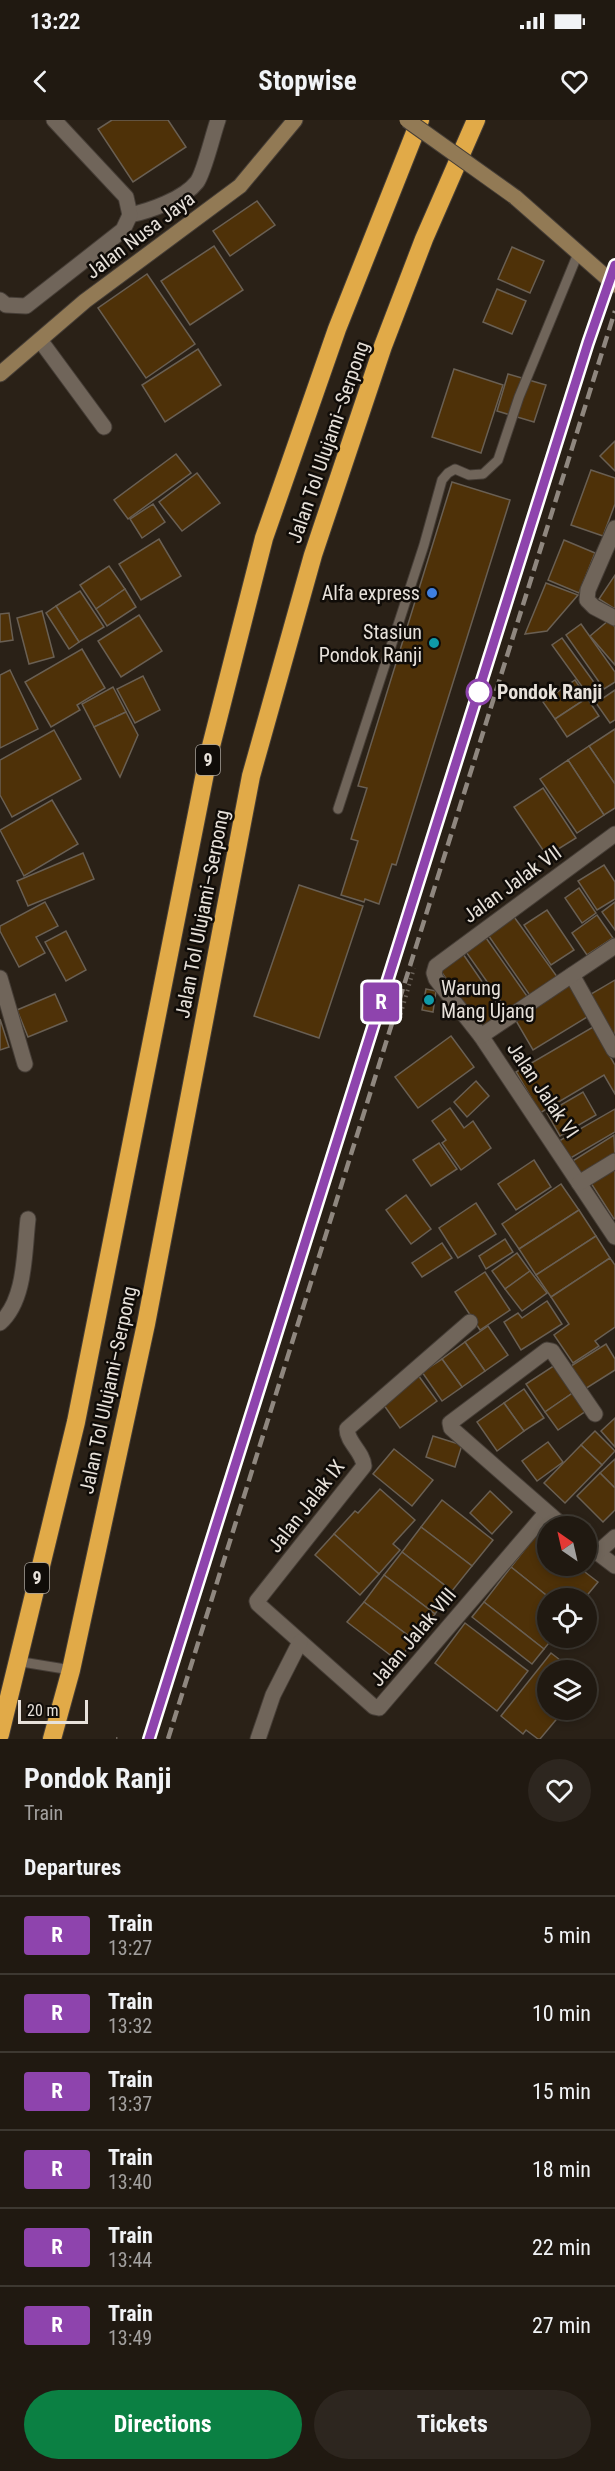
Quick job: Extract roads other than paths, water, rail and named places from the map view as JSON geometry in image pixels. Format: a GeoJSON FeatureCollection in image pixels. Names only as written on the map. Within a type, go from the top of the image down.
{"type":"FeatureCollection","features":[{"type":"Feature","properties":{"kind":"highway","name":"Jalan Tol Ulujami–Serpong"},"geometry":{"type":"LineString","coordinates":[[0,1734],[76,1422],[208,758],[264,538],[337,329],[420,120]]}},
{"type":"Feature","properties":{"kind":"highway","name":"Jalan Tol Ulujami–Serpong"},"geometry":{"type":"LineString","coordinates":[[52,1739],[71,1670],[146,1324],[251,776],[313,555],[383,346],[424,239],[476,120]]}},
{"type":"Feature","properties":{"kind":"street"},"geometry":{"type":"LineString","coordinates":[[0,300],[6,305],[26,306],[123,230],[130,215],[126,197],[54,120]]}},
{"type":"Feature","properties":{"kind":"street"},"geometry":{"type":"LineString","coordinates":[[130,215],[151,210],[183,193],[197,182],[218,120]]}},
{"type":"Feature","properties":{"kind":"street","name":"Jalan Nusa Jaya"},"geometry":{"type":"LineString","coordinates":[[0,374],[85,301],[240,186],[295,120]]}},
{"type":"Feature","properties":{"kind":"street"},"geometry":{"type":"LineString","coordinates":[[407,120],[515,197],[615,285]]}},
{"type":"Feature","properties":{"kind":"street"},"geometry":{"type":"LineString","coordinates":[[40,340],[105,427]]}},
{"type":"Feature","properties":{"kind":"street"},"geometry":{"type":"LineString","coordinates":[[615,528],[588,590],[587,600],[594,607],[615,618]]}},
{"type":"Feature","properties":{"kind":"street","name":"Jalan Jalak VII"},"geometry":{"type":"LineString","coordinates":[[434,969],[615,834]]}},
{"type":"Feature","properties":{"kind":"street"},"geometry":{"type":"LineString","coordinates":[[481,1036],[615,946]]}},
{"type":"Feature","properties":{"kind":"street","name":"Jalan Jalak VI"},"geometry":{"type":"LineString","coordinates":[[434,969],[436,979],[481,1036],[615,1237]]}},
{"type":"Feature","properties":{"kind":"street"},"geometry":{"type":"LineString","coordinates":[[572,975],[614,1050]]}},
{"type":"Feature","properties":{"kind":"street"},"geometry":{"type":"LineString","coordinates":[[0,978],[25,1064]]}},
{"type":"Feature","properties":{"kind":"street"},"geometry":{"type":"LineString","coordinates":[[579,1183],[615,1161]]}},
{"type":"Feature","properties":{"kind":"street"},"geometry":{"type":"LineString","coordinates":[[0,1323],[10,1314],[21,1282],[28,1219]]}},
{"type":"Feature","properties":{"kind":"street","name":"Jalan Jalak IX"},"geometry":{"type":"LineString","coordinates":[[300,1642],[260,1607],[257,1601],[364,1466],[364,1460],[347,1434],[347,1429],[470,1322]]}},
{"type":"Feature","properties":{"kind":"street"},"geometry":{"type":"LineString","coordinates":[[550,1516],[452,1428],[450,1423],[547,1350],[552,1351],[595,1414]]}},
{"type":"Feature","properties":{"kind":"street","name":"Jalan Jalak VIII"},"geometry":{"type":"LineString","coordinates":[[300,1642],[374,1707],[380,1708],[546,1513]]}},
{"type":"Feature","properties":{"kind":"street"},"geometry":{"type":"LineString","coordinates":[[597,1546],[615,1537]]}},
{"type":"Feature","properties":{"kind":"street"},"geometry":{"type":"LineString","coordinates":[[597,1553],[615,1566]]}},
{"type":"Feature","properties":{"kind":"street"},"geometry":{"type":"LineString","coordinates":[[258,1739],[273,1695],[300,1642]]}},
{"type":"Feature","properties":{"kind":"lane"},"geometry":{"type":"LineString","coordinates":[[338,808],[424,545],[442,480],[455,469],[469,475],[483,474],[498,460],[519,397],[579,251]]}},
{"type":"Feature","properties":{"kind":"lane"},"geometry":{"type":"LineString","coordinates":[[16,1661],[71,1670]]}},
{"type":"Feature","properties":{"kind":"railway"},"geometry":{"type":"LineString","coordinates":[[149,1739],[588,343],[615,265]]}},
{"type":"Feature","properties":{"kind":"railway"},"geometry":{"type":"LineString","coordinates":[[168,1739],[615,311]]}},
{"type":"Feature","properties":{"kind":"train","name":"R"},"geometry":{"type":"LineString","coordinates":[[149,1739],[588,343],[615,265]]}},
{"type":"Feature","properties":{"kind":"place","name":"Alfa express"},"geometry":{"type":"Point","coordinates":[432,593]}},
{"type":"Feature","properties":{"kind":"place","name":"Stasiun Pondok Ranji"},"geometry":{"type":"Point","coordinates":[434,643]}},
{"type":"Feature","properties":{"kind":"place","name":"Pondok Ranji"},"geometry":{"type":"Point","coordinates":[479,692]}},
{"type":"Feature","properties":{"kind":"place","name":"Warung Mang Ujang"},"geometry":{"type":"Point","coordinates":[429,1000]}}]}
